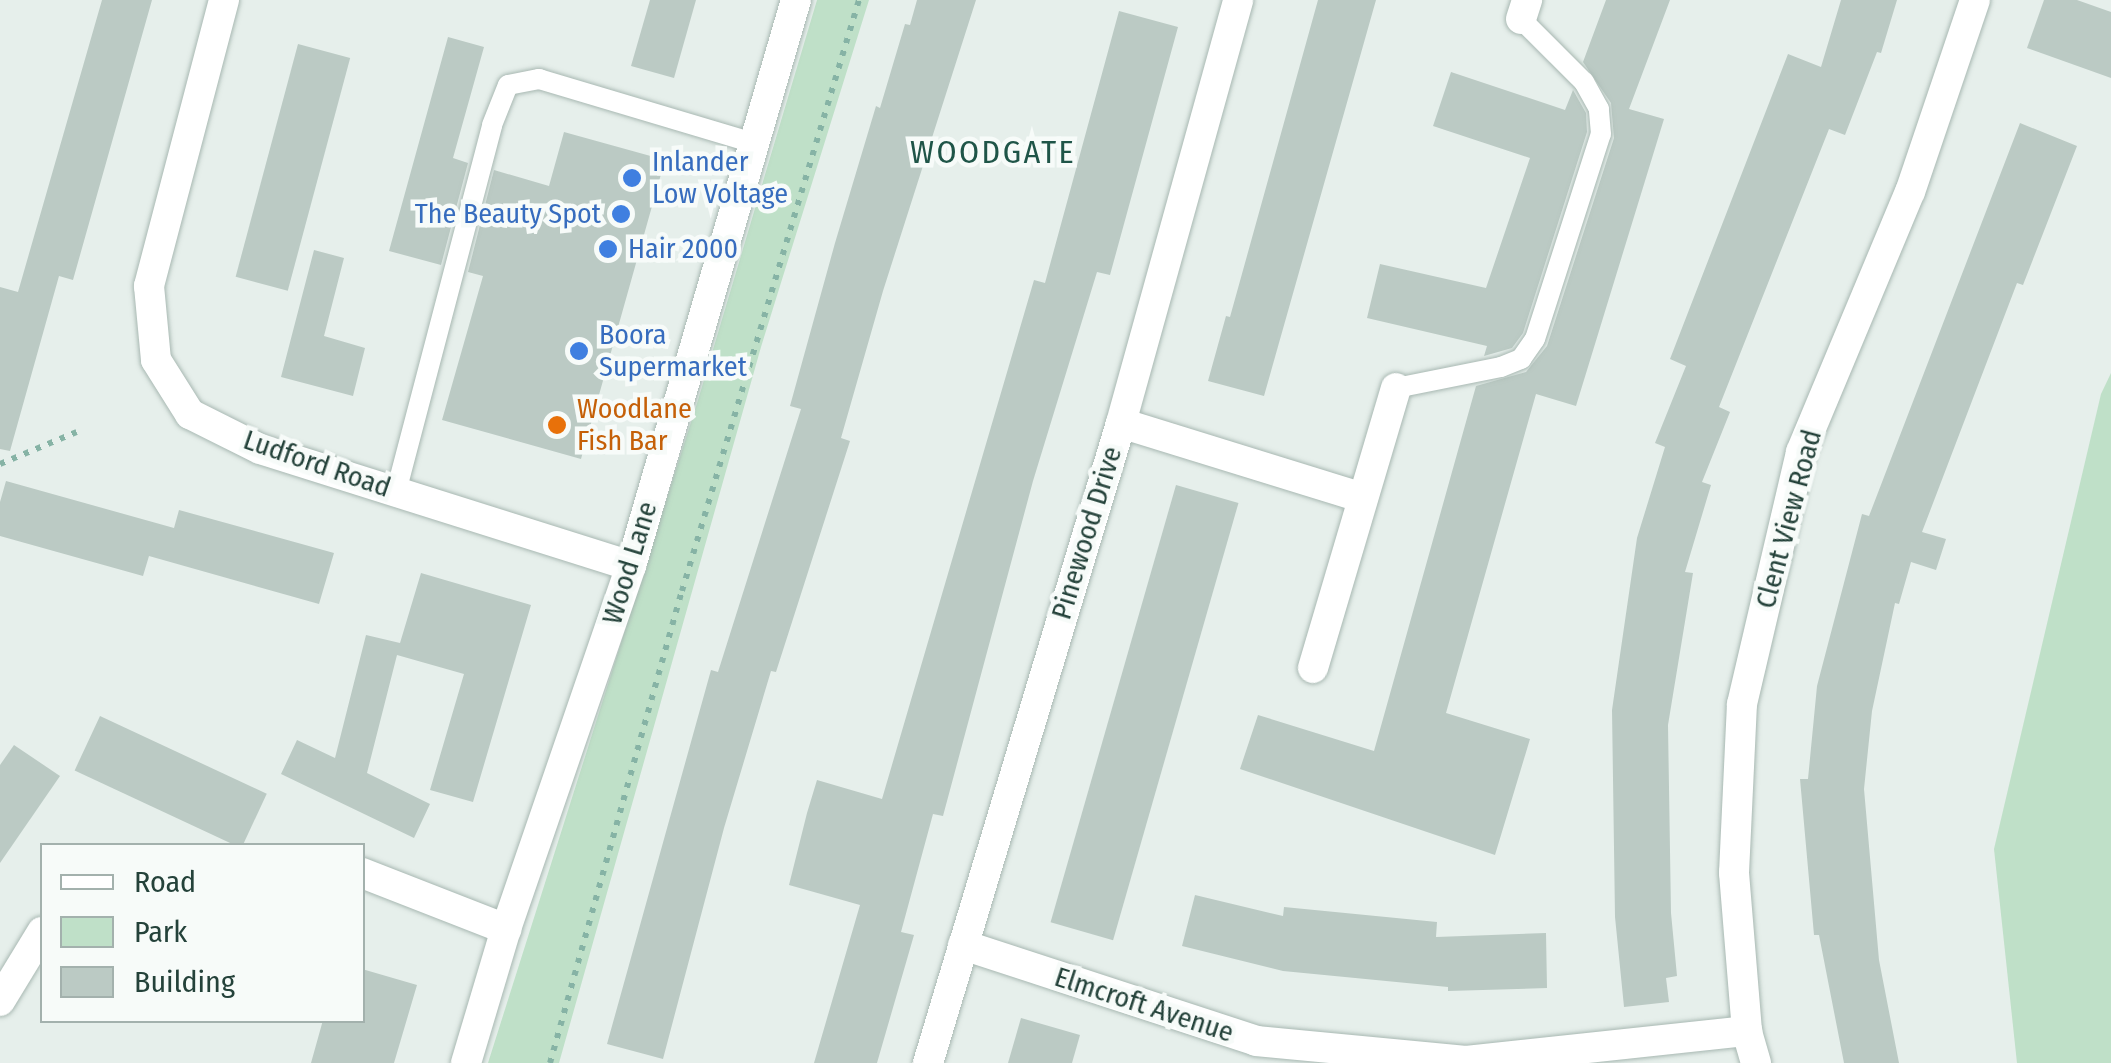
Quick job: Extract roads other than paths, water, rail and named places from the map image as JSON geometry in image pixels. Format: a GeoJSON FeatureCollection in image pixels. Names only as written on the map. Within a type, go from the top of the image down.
{"type":"FeatureCollection","features":[{"type":"Feature","properties":{"kind":"street","name":"Ludford Road"},"geometry":{"type":"LineString","coordinates":[[224,0],[149,286],[156,360],[190,414],[260,449],[631,566]]}},
{"type":"Feature","properties":{"kind":"street","name":"Wood Lane"},"geometry":{"type":"LineString","coordinates":[[466,1063],[506,929],[631,566],[796,0]]}},
{"type":"Feature","properties":{"kind":"street","name":"Pinewood Drive"},"geometry":{"type":"LineString","coordinates":[[928,1063],[1121,423],[1238,0]]}},
{"type":"Feature","properties":{"kind":"street","name":"Clent View Road"},"geometry":{"type":"LineString","coordinates":[[1756,1063],[1747,1032],[1734,873],[1742,704],[1801,452],[1910,192],[1975,0]]}},
{"type":"Feature","properties":{"kind":"street"},"geometry":{"type":"LineString","coordinates":[[1312,668],[1396,388]]}},
{"type":"Feature","properties":{"kind":"street"},"geometry":{"type":"LineString","coordinates":[[1121,423],[1362,498]]}},
{"type":"Feature","properties":{"kind":"street"},"geometry":{"type":"LineString","coordinates":[[365,874],[506,929]]}},
{"type":"Feature","properties":{"kind":"street"},"geometry":{"type":"LineString","coordinates":[[0,1000],[40,935]]}},
{"type":"Feature","properties":{"kind":"street","name":"Elmcroft Avenue"},"geometry":{"type":"LineString","coordinates":[[963,945],[1256,1041],[1466,1061],[1747,1032]]}},
{"type":"Feature","properties":{"kind":"lane"},"geometry":{"type":"LineString","coordinates":[[1396,388],[1501,367],[1521,358],[1534,338],[1600,134],[1600,122],[1599,109],[1584,82],[1524,10]]}},
{"type":"Feature","properties":{"kind":"lane"},"geometry":{"type":"LineString","coordinates":[[396,492],[492,125],[508,85],[539,79],[754,143]]}},
{"type":"Feature","properties":{"kind":"place","name":"Inlander Low Voltage"},"geometry":{"type":"Point","coordinates":[632,178]}},
{"type":"Feature","properties":{"kind":"place","name":"The Beauty Spot"},"geometry":{"type":"Point","coordinates":[621,214]}},
{"type":"Feature","properties":{"kind":"place","name":"Hair 2000"},"geometry":{"type":"Point","coordinates":[608,249]}},
{"type":"Feature","properties":{"kind":"place","name":"Boora Supermarket"},"geometry":{"type":"Point","coordinates":[579,351]}},
{"type":"Feature","properties":{"kind":"place","name":"Woodlane Fish Bar"},"geometry":{"type":"Point","coordinates":[557,425]}},
{"type":"Feature","properties":{"kind":"district","name":"WOODGATE"},"geometry":{"type":"Point","coordinates":[993,152]}}]}
